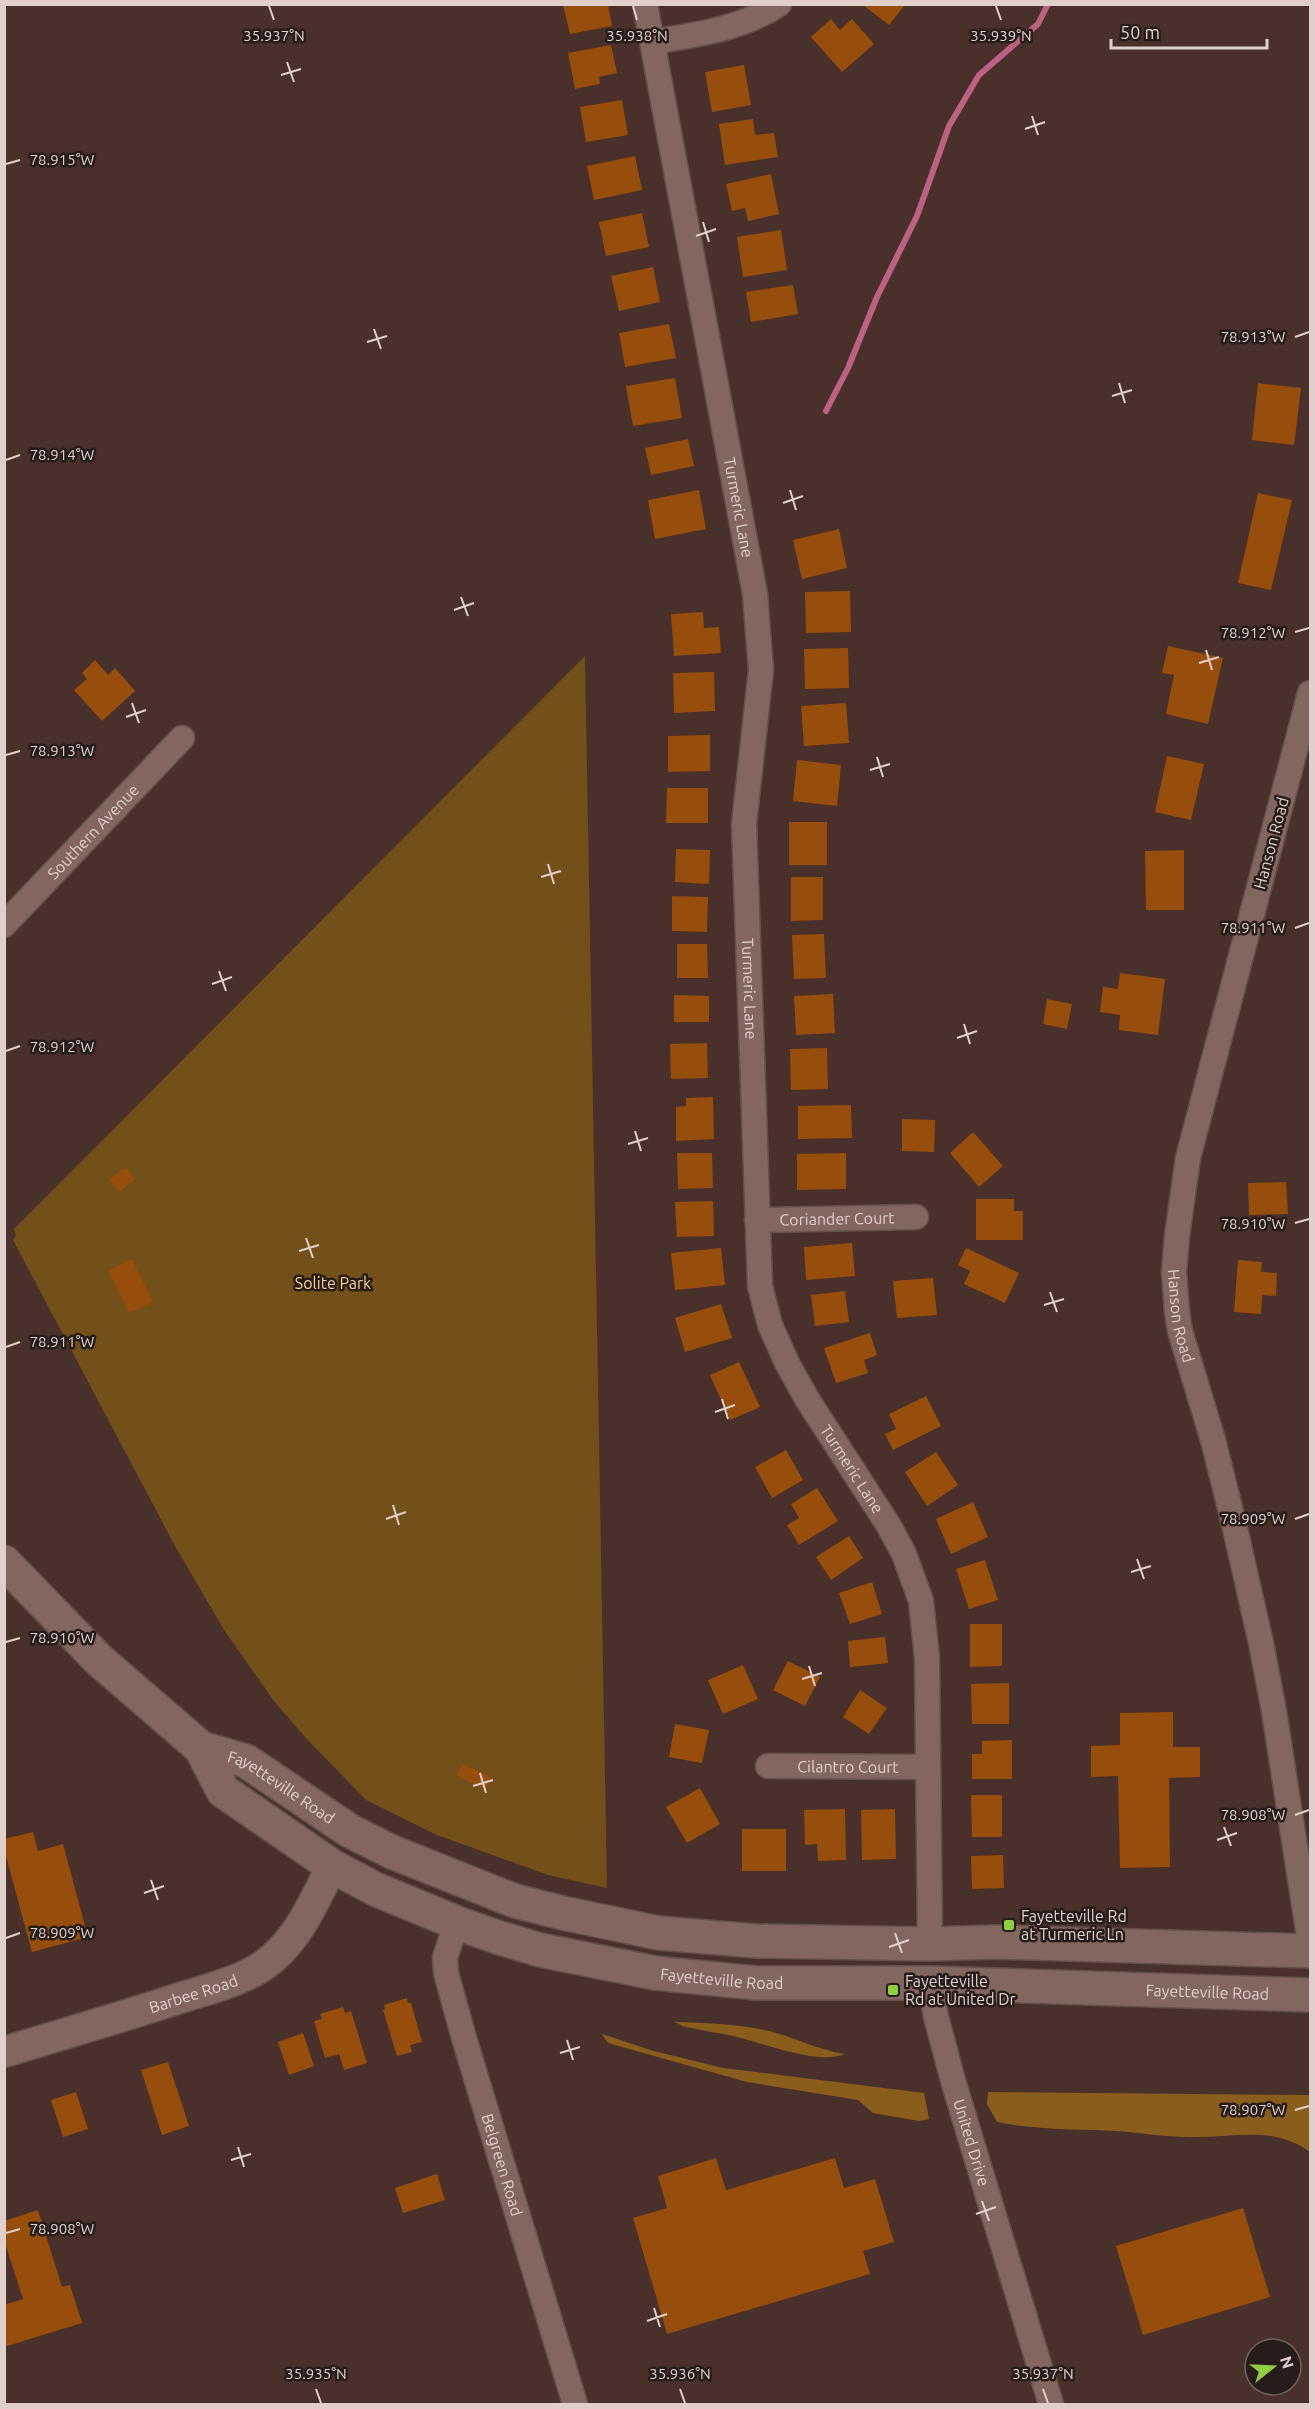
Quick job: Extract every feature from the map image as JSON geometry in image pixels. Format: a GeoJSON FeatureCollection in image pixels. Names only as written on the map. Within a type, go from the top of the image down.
{"type":"FeatureCollection","features":[{"type":"Feature","properties":{"kind":"main road","name":"Fayetteville Road"},"geometry":{"type":"LineString","coordinates":[[4,1562],[99,1659],[201,1748],[223,1791],[332,1866],[375,1889],[457,1923],[540,1950],[656,1973],[756,1983],[930,1983],[1311,1995]]}},
{"type":"Feature","properties":{"kind":"main road","name":"Fayetteville Road"},"geometry":{"type":"LineString","coordinates":[[201,1748],[246,1761],[350,1831],[392,1852],[515,1901],[648,1931],[708,1939],[930,1944],[996,1942],[1311,1950]]}},
{"type":"Feature","properties":{"kind":"street","name":"Turmeric Lane"},"geometry":{"type":"LineString","coordinates":[[645,4],[756,604],[761,670],[744,824],[760,1286],[770,1324],[807,1400],[889,1526],[916,1580],[926,1628],[930,1944]]}},
{"type":"Feature","properties":{"kind":"street"},"geometry":{"type":"LineString","coordinates":[[652,42],[705,33],[734,25],[769,11],[779,4]]}},
{"type":"Feature","properties":{"kind":"street","name":"Hanson Road"},"geometry":{"type":"LineString","coordinates":[[1311,693],[1188,1158],[1174,1272],[1180,1331],[1217,1458],[1261,1643],[1274,1710],[1311,1943]]}},
{"type":"Feature","properties":{"kind":"street","name":"Southern Avenue"},"geometry":{"type":"LineString","coordinates":[[4,925],[182,738]]}},
{"type":"Feature","properties":{"kind":"street","name":"Coriander Court"},"geometry":{"type":"LineString","coordinates":[[757,1220],[916,1217]]}},
{"type":"Feature","properties":{"kind":"street","name":"Cilantro Court"},"geometry":{"type":"LineString","coordinates":[[768,1766],[927,1767]]}},
{"type":"Feature","properties":{"kind":"street","name":"Barbee Road"},"geometry":{"type":"LineString","coordinates":[[4,2052],[201,1991],[265,1965],[291,1938],[308,1913],[332,1866]]}},
{"type":"Feature","properties":{"kind":"street","name":"Belgreen Road"},"geometry":{"type":"LineString","coordinates":[[457,1923],[445,1957],[446,1973],[575,2404]]}},
{"type":"Feature","properties":{"kind":"street","name":"United Drive"},"geometry":{"type":"LineString","coordinates":[[930,1983],[936,2017],[954,2084],[1051,2404]]}},
{"type":"Feature","properties":{"kind":"green space","name":"Solite Park"},"geometry":{"type":"Polygon","coordinates":[[[585,656],[607,1888],[548,1875],[437,1835],[366,1800],[305,1737],[274,1701],[224,1630],[175,1546],[13,1240],[16,1236],[14,1229],[585,656]]]}},
{"type":"Feature","properties":{"kind":"shaded area"},"geometry":{"type":"Polygon","coordinates":[[[675,2022],[724,2024],[761,2029],[845,2054],[834,2057],[807,2056],[734,2036],[682,2026],[675,2022]]]}},
{"type":"Feature","properties":{"kind":"shaded area"},"geometry":{"type":"Polygon","coordinates":[[[602,2034],[650,2050],[723,2068],[924,2093],[929,2119],[919,2121],[873,2113],[858,2100],[747,2082],[608,2043],[602,2034]]]}},
{"type":"Feature","properties":{"kind":"shaded area"},"geometry":{"type":"Polygon","coordinates":[[[988,2092],[1310,2095],[1310,2152],[1282,2138],[1267,2136],[1181,2137],[1012,2125],[997,2122],[987,2104],[988,2092]]]}},
{"type":"Feature","properties":{"kind":"building"},"geometry":{"type":"Polygon","coordinates":[[[563,5],[608,5],[612,26],[570,34],[563,5]]]}},
{"type":"Feature","properties":{"kind":"building"},"geometry":{"type":"Polygon","coordinates":[[[863,5],[905,5],[889,25],[863,5]]]}},
{"type":"Feature","properties":{"kind":"building"},"geometry":{"type":"Polygon","coordinates":[[[831,19],[840,30],[852,19],[874,44],[842,72],[811,37],[831,19]]]}},
{"type":"Feature","properties":{"kind":"building"},"geometry":{"type":"Polygon","coordinates":[[[611,45],[617,73],[599,77],[600,84],[575,89],[568,53],[611,45]]]}},
{"type":"Feature","properties":{"kind":"building"},"geometry":{"type":"Polygon","coordinates":[[[744,65],[751,105],[712,112],[705,72],[744,65]]]}},
{"type":"Feature","properties":{"kind":"building"},"geometry":{"type":"Polygon","coordinates":[[[622,100],[628,135],[586,142],[580,107],[622,100]]]}},
{"type":"Feature","properties":{"kind":"building"},"geometry":{"type":"Polygon","coordinates":[[[753,119],[755,135],[774,133],[778,157],[725,165],[719,124],[753,119]]]}},
{"type":"Feature","properties":{"kind":"building"},"geometry":{"type":"Polygon","coordinates":[[[635,156],[642,190],[594,200],[587,166],[635,156]]]}},
{"type":"Feature","properties":{"kind":"building"},"geometry":{"type":"Polygon","coordinates":[[[771,174],[779,214],[748,221],[745,208],[732,211],[726,184],[771,174]]]}},
{"type":"Feature","properties":{"kind":"building"},"geometry":{"type":"Polygon","coordinates":[[[642,213],[649,247],[606,256],[599,222],[642,213]]]}},
{"type":"Feature","properties":{"kind":"building"},"geometry":{"type":"Polygon","coordinates":[[[781,230],[787,270],[743,277],[737,237],[781,230]]]}},
{"type":"Feature","properties":{"kind":"building"},"geometry":{"type":"Polygon","coordinates":[[[653,267],[660,302],[619,311],[611,276],[653,267]]]}},
{"type":"Feature","properties":{"kind":"building"},"geometry":{"type":"Polygon","coordinates":[[[793,285],[798,314],[751,322],[746,292],[793,285]]]}},
{"type":"Feature","properties":{"kind":"building"},"geometry":{"type":"Polygon","coordinates":[[[669,324],[676,358],[625,367],[619,333],[669,324]]]}},
{"type":"Feature","properties":{"kind":"building"},"geometry":{"type":"Polygon","coordinates":[[[675,378],[682,418],[633,426],[626,386],[675,378]]]}},
{"type":"Feature","properties":{"kind":"building"},"geometry":{"type":"Polygon","coordinates":[[[1258,383],[1301,388],[1294,445],[1252,440],[1258,383]]]}},
{"type":"Feature","properties":{"kind":"building"},"geometry":{"type":"Polygon","coordinates":[[[688,439],[694,466],[651,475],[645,448],[688,439]]]}},
{"type":"Feature","properties":{"kind":"building"},"geometry":{"type":"Polygon","coordinates":[[[699,490],[706,529],[655,539],[648,500],[699,490]]]}},
{"type":"Feature","properties":{"kind":"building"},"geometry":{"type":"Polygon","coordinates":[[[1258,493],[1292,500],[1271,590],[1238,583],[1258,493]]]}},
{"type":"Feature","properties":{"kind":"building"},"geometry":{"type":"Polygon","coordinates":[[[839,529],[847,568],[802,579],[793,540],[839,529]]]}},
{"type":"Feature","properties":{"kind":"building"},"geometry":{"type":"Polygon","coordinates":[[[850,591],[851,632],[806,633],[805,592],[850,591]]]}},
{"type":"Feature","properties":{"kind":"building"},"geometry":{"type":"Polygon","coordinates":[[[703,612],[704,628],[719,627],[721,653],[674,656],[671,614],[703,612]]]}},
{"type":"Feature","properties":{"kind":"building"},"geometry":{"type":"Polygon","coordinates":[[[1168,646],[1223,658],[1208,724],[1166,714],[1174,675],[1162,673],[1168,646]]]}},
{"type":"Feature","properties":{"kind":"building"},"geometry":{"type":"Polygon","coordinates":[[[848,648],[849,688],[805,689],[804,649],[848,648]]]}},
{"type":"Feature","properties":{"kind":"building"},"geometry":{"type":"Polygon","coordinates":[[[95,660],[108,675],[115,668],[135,691],[102,721],[74,690],[87,679],[82,673],[95,660]]]}},
{"type":"Feature","properties":{"kind":"building"},"geometry":{"type":"Polygon","coordinates":[[[714,672],[715,711],[674,713],[673,673],[714,672]]]}},
{"type":"Feature","properties":{"kind":"building"},"geometry":{"type":"Polygon","coordinates":[[[846,703],[849,743],[804,746],[801,706],[846,703]]]}},
{"type":"Feature","properties":{"kind":"building"},"geometry":{"type":"Polygon","coordinates":[[[710,735],[710,771],[668,772],[668,736],[710,735]]]}},
{"type":"Feature","properties":{"kind":"building"},"geometry":{"type":"Polygon","coordinates":[[[1167,756],[1204,764],[1191,820],[1155,812],[1167,756]]]}},
{"type":"Feature","properties":{"kind":"building"},"geometry":{"type":"Polygon","coordinates":[[[797,760],[841,765],[837,806],[793,801],[797,760]]]}},
{"type":"Feature","properties":{"kind":"building"},"geometry":{"type":"Polygon","coordinates":[[[667,788],[708,788],[708,823],[666,823],[667,788]]]}},
{"type":"Feature","properties":{"kind":"building"},"geometry":{"type":"Polygon","coordinates":[[[789,822],[827,822],[827,865],[789,865],[789,822]]]}},
{"type":"Feature","properties":{"kind":"building"},"geometry":{"type":"Polygon","coordinates":[[[676,849],[710,850],[709,884],[675,882],[676,849]]]}},
{"type":"Feature","properties":{"kind":"building"},"geometry":{"type":"Polygon","coordinates":[[[1184,850],[1184,910],[1146,910],[1145,851],[1184,850]]]}},
{"type":"Feature","properties":{"kind":"building"},"geometry":{"type":"Polygon","coordinates":[[[791,877],[823,877],[823,920],[791,921],[791,877]]]}},
{"type":"Feature","properties":{"kind":"building"},"geometry":{"type":"Polygon","coordinates":[[[672,896],[708,897],[707,932],[672,931],[672,896]]]}},
{"type":"Feature","properties":{"kind":"building"},"geometry":{"type":"Polygon","coordinates":[[[824,934],[826,978],[794,979],[792,935],[824,934]]]}},
{"type":"Feature","properties":{"kind":"building"},"geometry":{"type":"Polygon","coordinates":[[[677,944],[707,944],[708,978],[677,978],[677,944]]]}},
{"type":"Feature","properties":{"kind":"building"},"geometry":{"type":"Polygon","coordinates":[[[1120,973],[1165,979],[1158,1035],[1119,1030],[1120,1015],[1100,1012],[1103,987],[1118,989],[1120,973]]]}},
{"type":"Feature","properties":{"kind":"building"},"geometry":{"type":"Polygon","coordinates":[[[833,994],[835,1033],[796,1035],[794,996],[833,994]]]}},
{"type":"Feature","properties":{"kind":"building"},"geometry":{"type":"Polygon","coordinates":[[[674,995],[709,996],[709,1022],[674,1022],[674,995]]]}},
{"type":"Feature","properties":{"kind":"building"},"geometry":{"type":"Polygon","coordinates":[[[1047,999],[1072,1004],[1067,1029],[1043,1024],[1047,999]]]}},
{"type":"Feature","properties":{"kind":"building"},"geometry":{"type":"Polygon","coordinates":[[[707,1043],[708,1078],[671,1079],[670,1044],[707,1043]]]}},
{"type":"Feature","properties":{"kind":"building"},"geometry":{"type":"Polygon","coordinates":[[[827,1048],[828,1089],[791,1090],[790,1049],[827,1048]]]}},
{"type":"Feature","properties":{"kind":"building"},"geometry":{"type":"Polygon","coordinates":[[[713,1097],[714,1139],[676,1141],[676,1107],[686,1106],[686,1098],[713,1097]]]}},
{"type":"Feature","properties":{"kind":"building"},"geometry":{"type":"Polygon","coordinates":[[[851,1105],[852,1138],[798,1139],[798,1106],[851,1105]]]}},
{"type":"Feature","properties":{"kind":"building"},"geometry":{"type":"Polygon","coordinates":[[[902,1119],[935,1120],[934,1152],[902,1151],[902,1119]]]}},
{"type":"Feature","properties":{"kind":"building"},"geometry":{"type":"Polygon","coordinates":[[[973,1132],[1003,1166],[979,1187],[950,1153],[973,1132]]]}},
{"type":"Feature","properties":{"kind":"building"},"geometry":{"type":"Polygon","coordinates":[[[677,1153],[712,1153],[713,1188],[678,1189],[677,1153]]]}},
{"type":"Feature","properties":{"kind":"building"},"geometry":{"type":"Polygon","coordinates":[[[846,1153],[846,1189],[797,1190],[797,1154],[846,1153]]]}},
{"type":"Feature","properties":{"kind":"building"},"geometry":{"type":"Polygon","coordinates":[[[125,1167],[135,1179],[119,1192],[109,1180],[125,1167]]]}},
{"type":"Feature","properties":{"kind":"building"},"geometry":{"type":"Polygon","coordinates":[[[1286,1182],[1288,1214],[1249,1215],[1248,1183],[1286,1182]]]}},
{"type":"Feature","properties":{"kind":"building"},"geometry":{"type":"Polygon","coordinates":[[[976,1199],[1014,1199],[1014,1211],[1023,1211],[1023,1240],[976,1240],[976,1199]]]}},
{"type":"Feature","properties":{"kind":"building"},"geometry":{"type":"Polygon","coordinates":[[[713,1201],[714,1236],[677,1237],[675,1202],[713,1201]]]}},
{"type":"Feature","properties":{"kind":"building"},"geometry":{"type":"Polygon","coordinates":[[[852,1243],[855,1276],[806,1280],[804,1247],[852,1243]]]}},
{"type":"Feature","properties":{"kind":"building"},"geometry":{"type":"Polygon","coordinates":[[[721,1248],[725,1285],[675,1290],[671,1253],[721,1248]]]}},
{"type":"Feature","properties":{"kind":"building"},"geometry":{"type":"Polygon","coordinates":[[[966,1248],[1019,1273],[1005,1303],[964,1284],[970,1271],[958,1265],[966,1248]]]}},
{"type":"Feature","properties":{"kind":"building"},"geometry":{"type":"Polygon","coordinates":[[[132,1259],[153,1302],[129,1313],[108,1271],[132,1259]]]}},
{"type":"Feature","properties":{"kind":"building"},"geometry":{"type":"Polygon","coordinates":[[[1238,1260],[1262,1262],[1261,1272],[1277,1273],[1276,1296],[1262,1295],[1261,1314],[1234,1312],[1238,1260]]]}},
{"type":"Feature","properties":{"kind":"building"},"geometry":{"type":"Polygon","coordinates":[[[933,1278],[937,1315],[897,1318],[893,1281],[933,1278]]]}},
{"type":"Feature","properties":{"kind":"building"},"geometry":{"type":"Polygon","coordinates":[[[845,1291],[849,1322],[815,1326],[811,1295],[845,1291]]]}},
{"type":"Feature","properties":{"kind":"building"},"geometry":{"type":"Polygon","coordinates":[[[721,1304],[732,1338],[685,1352],[675,1318],[721,1304]]]}},
{"type":"Feature","properties":{"kind":"building"},"geometry":{"type":"Polygon","coordinates":[[[870,1333],[877,1355],[864,1360],[868,1373],[836,1383],[824,1348],[870,1333]]]}},
{"type":"Feature","properties":{"kind":"building"},"geometry":{"type":"Polygon","coordinates":[[[739,1362],[760,1407],[730,1420],[710,1375],[739,1362]]]}},
{"type":"Feature","properties":{"kind":"building"},"geometry":{"type":"Polygon","coordinates":[[[926,1396],[941,1426],[893,1450],[885,1434],[896,1429],[889,1414],[926,1396]]]}},
{"type":"Feature","properties":{"kind":"building"},"geometry":{"type":"Polygon","coordinates":[[[786,1450],[803,1480],[772,1498],[755,1467],[786,1450]]]}},
{"type":"Feature","properties":{"kind":"building"},"geometry":{"type":"Polygon","coordinates":[[[936,1452],[958,1485],[927,1506],[905,1472],[936,1452]]]}},
{"type":"Feature","properties":{"kind":"building"},"geometry":{"type":"Polygon","coordinates":[[[817,1488],[838,1521],[799,1545],[787,1525],[799,1518],[791,1504],[817,1488]]]}},
{"type":"Feature","properties":{"kind":"building"},"geometry":{"type":"Polygon","coordinates":[[[973,1502],[988,1537],[951,1554],[936,1519],[973,1502]]]}},
{"type":"Feature","properties":{"kind":"building"},"geometry":{"type":"Polygon","coordinates":[[[849,1536],[863,1558],[831,1580],[816,1557],[849,1536]]]}},
{"type":"Feature","properties":{"kind":"building"},"geometry":{"type":"Polygon","coordinates":[[[985,1560],[998,1600],[969,1609],[956,1569],[985,1560]]]}},
{"type":"Feature","properties":{"kind":"building"},"geometry":{"type":"Polygon","coordinates":[[[872,1582],[882,1614],[850,1624],[839,1593],[872,1582]]]}},
{"type":"Feature","properties":{"kind":"building"},"geometry":{"type":"Polygon","coordinates":[[[970,1624],[1002,1624],[1002,1666],[970,1667],[970,1624]]]}},
{"type":"Feature","properties":{"kind":"building"},"geometry":{"type":"Polygon","coordinates":[[[885,1637],[888,1663],[850,1667],[848,1641],[885,1637]]]}},
{"type":"Feature","properties":{"kind":"building"},"geometry":{"type":"Polygon","coordinates":[[[788,1661],[820,1677],[805,1706],[773,1690],[788,1661]]]}},
{"type":"Feature","properties":{"kind":"building"},"geometry":{"type":"Polygon","coordinates":[[[743,1665],[758,1699],[723,1714],[708,1680],[743,1665]]]}},
{"type":"Feature","properties":{"kind":"building"},"geometry":{"type":"Polygon","coordinates":[[[1009,1683],[1009,1724],[972,1724],[971,1684],[1009,1683]]]}},
{"type":"Feature","properties":{"kind":"building"},"geometry":{"type":"Polygon","coordinates":[[[860,1690],[887,1708],[869,1734],[843,1717],[860,1690]]]}},
{"type":"Feature","properties":{"kind":"building"},"geometry":{"type":"Polygon","coordinates":[[[1173,1712],[1173,1747],[1200,1747],[1200,1777],[1169,1778],[1170,1867],[1120,1868],[1118,1776],[1091,1777],[1091,1746],[1120,1745],[1120,1713],[1173,1712]]]}},
{"type":"Feature","properties":{"kind":"building"},"geometry":{"type":"Polygon","coordinates":[[[675,1724],[709,1730],[702,1763],[669,1757],[675,1724]]]}},
{"type":"Feature","properties":{"kind":"building"},"geometry":{"type":"Polygon","coordinates":[[[1012,1740],[1012,1779],[972,1779],[972,1754],[982,1754],[982,1741],[1012,1740]]]}},
{"type":"Feature","properties":{"kind":"building"},"geometry":{"type":"Polygon","coordinates":[[[462,1764],[491,1776],[485,1789],[457,1776],[462,1764]]]}},
{"type":"Feature","properties":{"kind":"building"},"geometry":{"type":"Polygon","coordinates":[[[700,1788],[720,1824],[687,1843],[666,1807],[700,1788]]]}},
{"type":"Feature","properties":{"kind":"building"},"geometry":{"type":"Polygon","coordinates":[[[971,1795],[1002,1795],[1002,1837],[972,1837],[971,1795]]]}},
{"type":"Feature","properties":{"kind":"building"},"geometry":{"type":"Polygon","coordinates":[[[845,1809],[846,1860],[818,1861],[817,1844],[805,1845],[804,1810],[845,1809]]]}},
{"type":"Feature","properties":{"kind":"building"},"geometry":{"type":"Polygon","coordinates":[[[895,1809],[896,1859],[862,1860],[861,1810],[895,1809]]]}},
{"type":"Feature","properties":{"kind":"building"},"geometry":{"type":"Polygon","coordinates":[[[742,1829],[786,1829],[786,1871],[742,1871],[742,1829]]]}},
{"type":"Feature","properties":{"kind":"building"},"geometry":{"type":"Polygon","coordinates":[[[33,1832],[38,1851],[63,1844],[88,1937],[32,1952],[4,1849],[4,1839],[33,1832]]]}},
{"type":"Feature","properties":{"kind":"building"},"geometry":{"type":"Polygon","coordinates":[[[1003,1855],[1004,1888],[972,1889],[971,1856],[1003,1855]]]}},
{"type":"Feature","properties":{"kind":"building"},"geometry":{"type":"Polygon","coordinates":[[[407,1998],[408,2003],[411,2003],[422,2042],[410,2045],[412,2052],[397,2056],[383,2010],[385,2010],[384,2005],[407,1998]]]}},
{"type":"Feature","properties":{"kind":"building"},"geometry":{"type":"Polygon","coordinates":[[[343,2007],[345,2013],[351,2011],[367,2063],[344,2070],[339,2054],[325,2058],[314,2021],[322,2019],[320,2014],[343,2007]]]}},
{"type":"Feature","properties":{"kind":"building"},"geometry":{"type":"Polygon","coordinates":[[[303,2033],[314,2066],[289,2075],[278,2042],[303,2033]]]}},
{"type":"Feature","properties":{"kind":"building"},"geometry":{"type":"Polygon","coordinates":[[[168,2062],[189,2126],[162,2135],[141,2070],[168,2062]]]}},
{"type":"Feature","properties":{"kind":"building"},"geometry":{"type":"Polygon","coordinates":[[[76,2092],[88,2129],[63,2137],[51,2100],[76,2092]]]}},
{"type":"Feature","properties":{"kind":"building"},"geometry":{"type":"Polygon","coordinates":[[[716,2158],[726,2190],[835,2158],[844,2188],[875,2179],[894,2242],[863,2251],[870,2274],[667,2334],[633,2218],[667,2208],[658,2176],[716,2158]]]}},
{"type":"Feature","properties":{"kind":"building"},"geometry":{"type":"Polygon","coordinates":[[[437,2174],[445,2200],[403,2213],[395,2188],[437,2174]]]}},
{"type":"Feature","properties":{"kind":"building"},"geometry":{"type":"Polygon","coordinates":[[[1243,2208],[1270,2297],[1143,2335],[1116,2246],[1243,2208]]]}},
{"type":"Feature","properties":{"kind":"building"},"geometry":{"type":"Polygon","coordinates":[[[38,2210],[62,2287],[70,2285],[82,2323],[4,2347],[4,2305],[23,2299],[4,2240],[4,2221],[38,2210]]]}},
{"type":"Feature","properties":{"kind":"waterway"},"geometry":{"type":"LineString","coordinates":[[826,411],[848,368],[877,297],[917,216],[949,126],[979,75],[1038,24],[1048,4]]}},
{"type":"Feature","properties":{"kind":"place","name":"Fayetteville Rd at Turmeric Ln"},"geometry":{"type":"Point","coordinates":[1009,1925]}},
{"type":"Feature","properties":{"kind":"place","name":"Fayetteville Rd at United Dr"},"geometry":{"type":"Point","coordinates":[893,1990]}}]}
